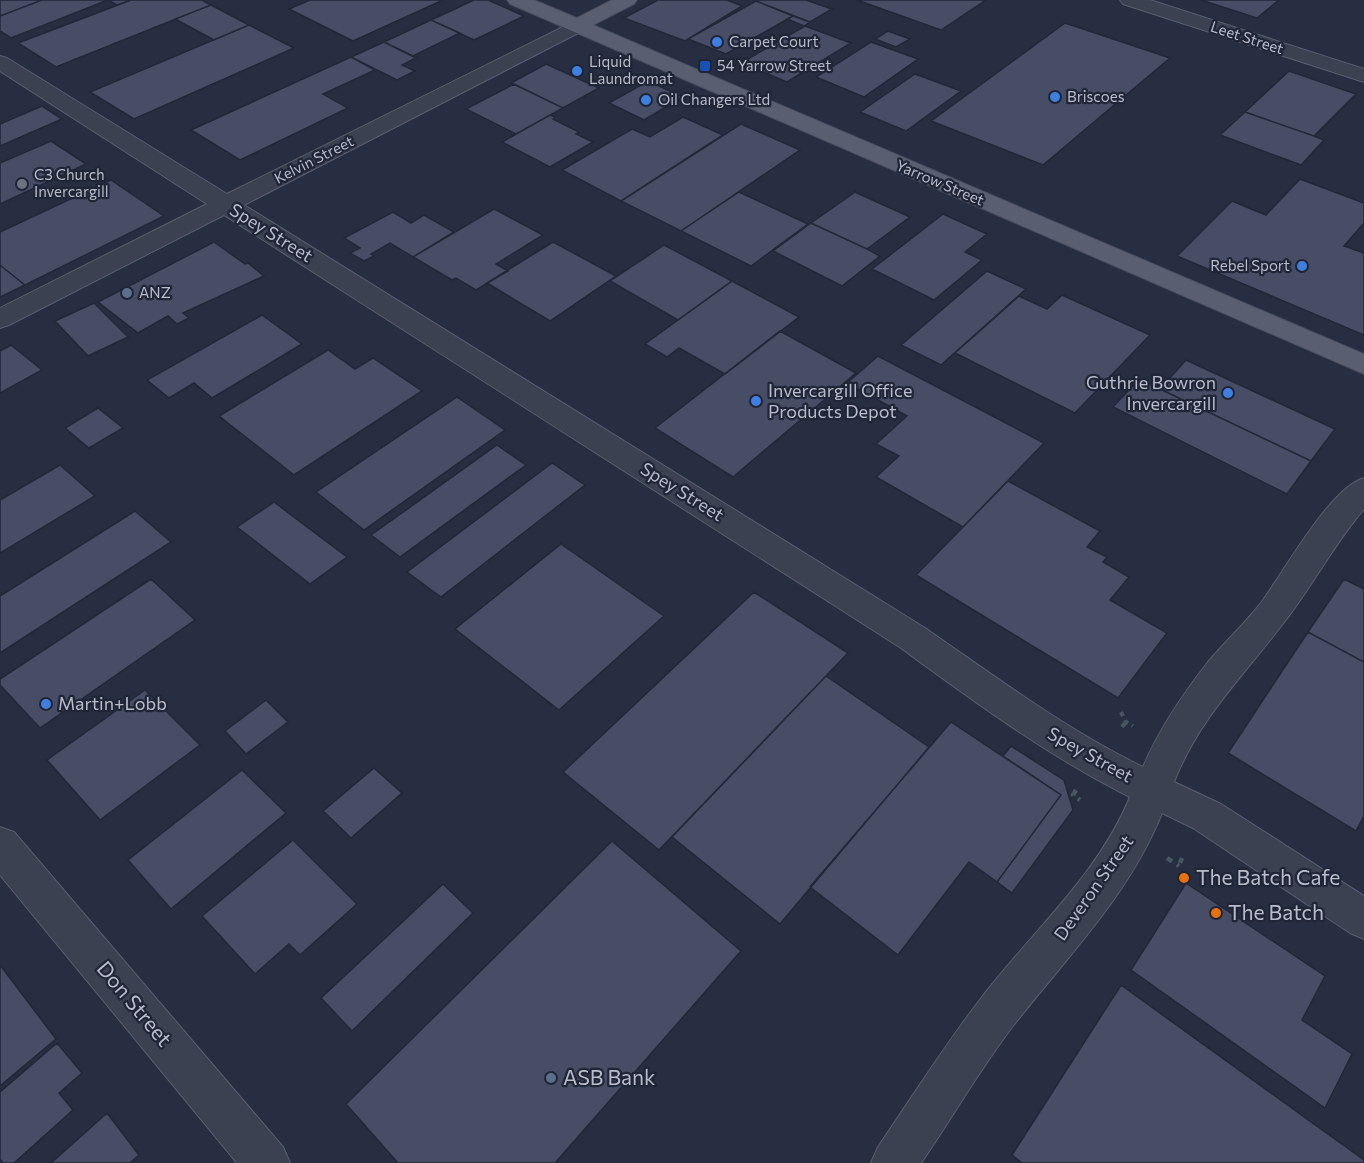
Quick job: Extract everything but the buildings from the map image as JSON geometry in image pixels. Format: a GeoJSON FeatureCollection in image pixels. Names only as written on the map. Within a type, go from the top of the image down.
{"type":"FeatureCollection","features":[{"type":"Feature","properties":{"kind":"main road","name":"Yarrow Street"},"geometry":{"type":"LineString","coordinates":[[517,0],[1364,365]]}},
{"type":"Feature","properties":{"kind":"main road","name":"Kelvin Street"},"geometry":{"type":"LineString","coordinates":[[577,26],[627,0]]}},
{"type":"Feature","properties":{"kind":"street","name":"Leet Street"},"geometry":{"type":"LineString","coordinates":[[1130,0],[1364,76]]}},
{"type":"Feature","properties":{"kind":"street","name":"Kelvin Street"},"geometry":{"type":"LineString","coordinates":[[0,319],[577,26]]}},
{"type":"Feature","properties":{"kind":"street","name":"Spey Street"},"geometry":{"type":"LineString","coordinates":[[0,62],[913,638],[1014,710],[1096,762],[1207,816],[1364,919]]}},
{"type":"Feature","properties":{"kind":"street","name":"Deveron Street"},"geometry":{"type":"LineString","coordinates":[[894,1163],[997,1012],[1074,921],[1134,834],[1169,748],[1221,672],[1274,611],[1332,525],[1364,489]]}},
{"type":"Feature","properties":{"kind":"street","name":"Don Street"},"geometry":{"type":"LineString","coordinates":[[0,845],[267,1163]]}},
{"type":"Feature","properties":{"kind":"path"},"geometry":{"type":"LineString","coordinates":[[1121,712],[1126,722],[1133,726]]}},
{"type":"Feature","properties":{"kind":"path"},"geometry":{"type":"LineString","coordinates":[[1122,727],[1126,722]]}},
{"type":"Feature","properties":{"kind":"path"},"geometry":{"type":"LineString","coordinates":[[1073,795],[1080,800]]}},
{"type":"Feature","properties":{"kind":"path"},"geometry":{"type":"LineString","coordinates":[[1167,858],[1180,862]]}},
{"type":"Feature","properties":{"kind":"place","name":"Carpet Court"},"geometry":{"type":"Point","coordinates":[717,42]}},
{"type":"Feature","properties":{"kind":"place","name":"54 Yarrow Street"},"geometry":{"type":"Point","coordinates":[705,66]}},
{"type":"Feature","properties":{"kind":"place","name":"Liquid Laundromat"},"geometry":{"type":"Point","coordinates":[577,71]}},
{"type":"Feature","properties":{"kind":"place","name":"Briscoes"},"geometry":{"type":"Point","coordinates":[1055,97]}},
{"type":"Feature","properties":{"kind":"place","name":"Oil Changers Ltd"},"geometry":{"type":"Point","coordinates":[646,100]}},
{"type":"Feature","properties":{"kind":"place","name":"C3 Church Invercargill"},"geometry":{"type":"Point","coordinates":[22,184]}},
{"type":"Feature","properties":{"kind":"place","name":"Rebel Sport"},"geometry":{"type":"Point","coordinates":[1302,266]}},
{"type":"Feature","properties":{"kind":"place","name":"ANZ"},"geometry":{"type":"Point","coordinates":[127,293]}},
{"type":"Feature","properties":{"kind":"place","name":"Guthrie Bowron Invercargill"},"geometry":{"type":"Point","coordinates":[1228,393]}},
{"type":"Feature","properties":{"kind":"place","name":"Invercargill Office Products Depot"},"geometry":{"type":"Point","coordinates":[756,401]}},
{"type":"Feature","properties":{"kind":"place","name":"Martin+Lobb"},"geometry":{"type":"Point","coordinates":[46,704]}},
{"type":"Feature","properties":{"kind":"place","name":"The Batch Cafe"},"geometry":{"type":"Point","coordinates":[1184,878]}},
{"type":"Feature","properties":{"kind":"place","name":"The Batch"},"geometry":{"type":"Point","coordinates":[1216,913]}},
{"type":"Feature","properties":{"kind":"place","name":"ASB Bank"},"geometry":{"type":"Point","coordinates":[551,1078]}}]}
